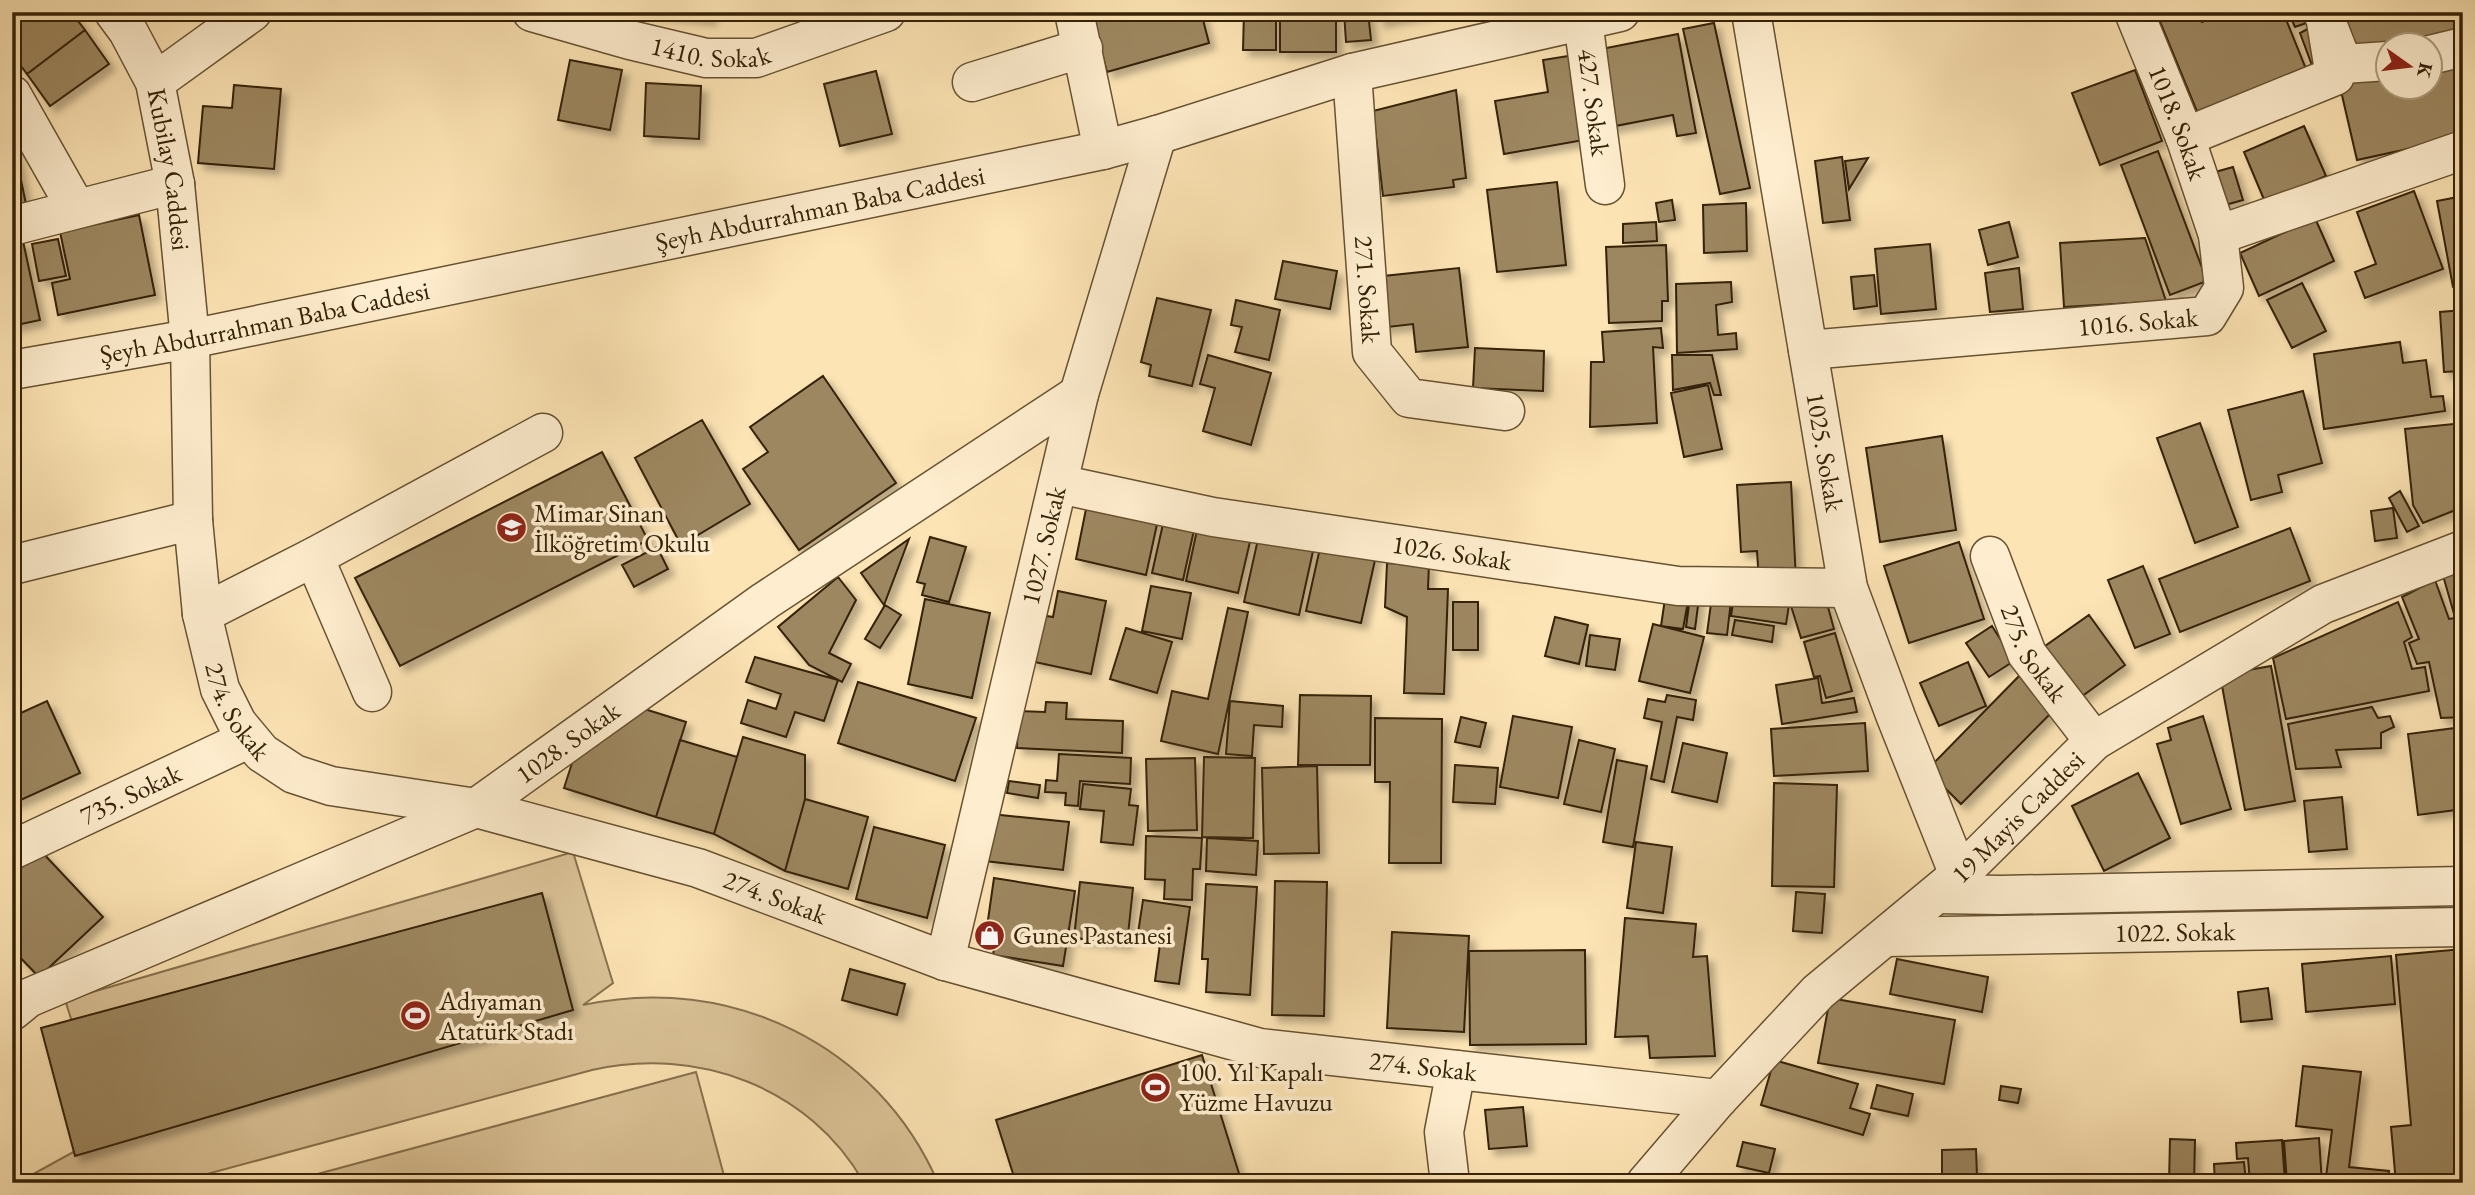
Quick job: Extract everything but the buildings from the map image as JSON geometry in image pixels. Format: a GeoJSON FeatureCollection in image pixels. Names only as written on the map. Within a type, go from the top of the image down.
{"type":"FeatureCollection","features":[{"type":"Feature","properties":{"kind":"street","name":"Kubilay Caddesi"},"geometry":{"type":"LineString","coordinates":[[114,12],[128,31],[155,82],[175,184],[190,339]]}},
{"type":"Feature","properties":{"kind":"street"},"geometry":{"type":"LineString","coordinates":[[155,82],[252,12]]}},
{"type":"Feature","properties":{"kind":"street","name":"1410. Sokak"},"geometry":{"type":"LineString","coordinates":[[533,12],[630,40],[706,58],[756,58],[847,19],[886,12]]}},
{"type":"Feature","properties":{"kind":"street","name":"Şeyh Abdurrahman Baba Caddesi"},"geometry":{"type":"LineString","coordinates":[[12,370],[190,339],[1103,150],[1352,73],[1620,12]]}},
{"type":"Feature","properties":{"kind":"street","name":"1025. Sokak"},"geometry":{"type":"LineString","coordinates":[[1751,12],[1779,163],[1848,588],[1896,717],[1948,885]]}},
{"type":"Feature","properties":{"kind":"street","name":"1018. Sokak"},"geometry":{"type":"LineString","coordinates":[[2134,12],[2185,137],[2218,235]]}},
{"type":"Feature","properties":{"kind":"street"},"geometry":{"type":"LineString","coordinates":[[2185,137],[2335,76],[2323,14]]}},
{"type":"Feature","properties":{"kind":"street"},"geometry":{"type":"LineString","coordinates":[[2323,14],[2343,64],[2374,62]]}},
{"type":"Feature","properties":{"kind":"street","name":"427. Sokak"},"geometry":{"type":"LineString","coordinates":[[1583,22],[1605,185]]}},
{"type":"Feature","properties":{"kind":"street"},"geometry":{"type":"LineString","coordinates":[[972,82],[1078,30],[1103,150]]}},
{"type":"Feature","properties":{"kind":"street"},"geometry":{"type":"LineString","coordinates":[[2444,52],[2463,47]]}},
{"type":"Feature","properties":{"kind":"street","name":"271. Sokak"},"geometry":{"type":"LineString","coordinates":[[1352,73],[1372,352],[1409,398],[1504,411]]}},
{"type":"Feature","properties":{"kind":"street"},"geometry":{"type":"LineString","coordinates":[[12,95],[76,208]]}},
{"type":"Feature","properties":{"kind":"street","name":"1027. Sokak"},"geometry":{"type":"LineString","coordinates":[[945,961],[1079,394],[1157,135]]}},
{"type":"Feature","properties":{"kind":"street"},"geometry":{"type":"LineString","coordinates":[[2218,235],[2463,150]]}},
{"type":"Feature","properties":{"kind":"street"},"geometry":{"type":"LineString","coordinates":[[12,226],[175,184]]}},
{"type":"Feature","properties":{"kind":"street","name":"1016. Sokak"},"geometry":{"type":"LineString","coordinates":[[1808,350],[2207,316],[2224,288],[2218,235]]}},
{"type":"Feature","properties":{"kind":"street","name":"274. Sokak"},"geometry":{"type":"LineString","coordinates":[[190,339],[193,520],[202,614],[220,689],[248,739],[277,764],[312,781],[331,786],[476,808],[698,868],[945,961],[1260,1048],[1718,1099]]}},
{"type":"Feature","properties":{"kind":"street","name":"1028. Sokak"},"geometry":{"type":"LineString","coordinates":[[12,1011],[27,998],[476,808],[765,601],[1079,394]]}},
{"type":"Feature","properties":{"kind":"street"},"geometry":{"type":"LineString","coordinates":[[202,614],[314,557],[543,433]]}},
{"type":"Feature","properties":{"kind":"street","name":"1026. Sokak"},"geometry":{"type":"LineString","coordinates":[[1059,484],[1213,517],[1678,586],[1848,588]]}},
{"type":"Feature","properties":{"kind":"street"},"geometry":{"type":"LineString","coordinates":[[12,565],[193,520]]}},
{"type":"Feature","properties":{"kind":"street","name":"19 Mayis Caddesi"},"geometry":{"type":"LineString","coordinates":[[1646,1183],[1718,1099],[1818,992],[1948,885],[2094,741],[2323,604],[2463,551]]}},
{"type":"Feature","properties":{"kind":"street","name":"275. Sokak"},"geometry":{"type":"LineString","coordinates":[[1990,556],[2027,654],[2094,741]]}},
{"type":"Feature","properties":{"kind":"street"},"geometry":{"type":"LineString","coordinates":[[314,557],[372,692]]}},
{"type":"Feature","properties":{"kind":"street","name":"735. Sokak"},"geometry":{"type":"LineString","coordinates":[[12,850],[248,739]]}},
{"type":"Feature","properties":{"kind":"street","name":"1022. Sokak"},"geometry":{"type":"LineString","coordinates":[[1948,885],[2001,895],[2463,886]]}},
{"type":"Feature","properties":{"kind":"street","name":"1022. Sokak"},"geometry":{"type":"LineString","coordinates":[[1886,937],[2463,927]]}},
{"type":"Feature","properties":{"kind":"street"},"geometry":{"type":"LineString","coordinates":[[1450,1183],[1444,1132],[1456,1070]]}},
{"type":"Feature","properties":{"kind":"shaded area","name":"Adıyaman Atatürk Stadı"},"geometry":{"type":"Polygon","coordinates":[[[573,852],[613,983],[583,1005],[638,998],[692,1000],[744,1011],[793,1030],[838,1057],[878,1092],[912,1134],[938,1183],[864,1183],[841,1150],[813,1121],[782,1099],[747,1082],[710,1070],[671,1064],[632,1064],[592,1070],[174,1183],[17,1183],[108,1133],[65,1000],[573,852]]]}},
{"type":"Feature","properties":{"kind":"shaded area"},"geometry":{"type":"Polygon","coordinates":[[[696,1072],[726,1183],[284,1183],[696,1072]]]}},
{"type":"Feature","properties":{"kind":"place","name":"Mimar Sinan İlköğretim Okulu"},"geometry":{"type":"Point","coordinates":[511,528]}},
{"type":"Feature","properties":{"kind":"place","name":"Gunes Pastanesi"},"geometry":{"type":"Point","coordinates":[990,935]}},
{"type":"Feature","properties":{"kind":"place","name":"Adıyaman Atatürk Stadı"},"geometry":{"type":"Point","coordinates":[416,1016]}},
{"type":"Feature","properties":{"kind":"place","name":"100. Yıl Kapalı Yüzme Havuzu"},"geometry":{"type":"Point","coordinates":[1156,1087]}}]}
